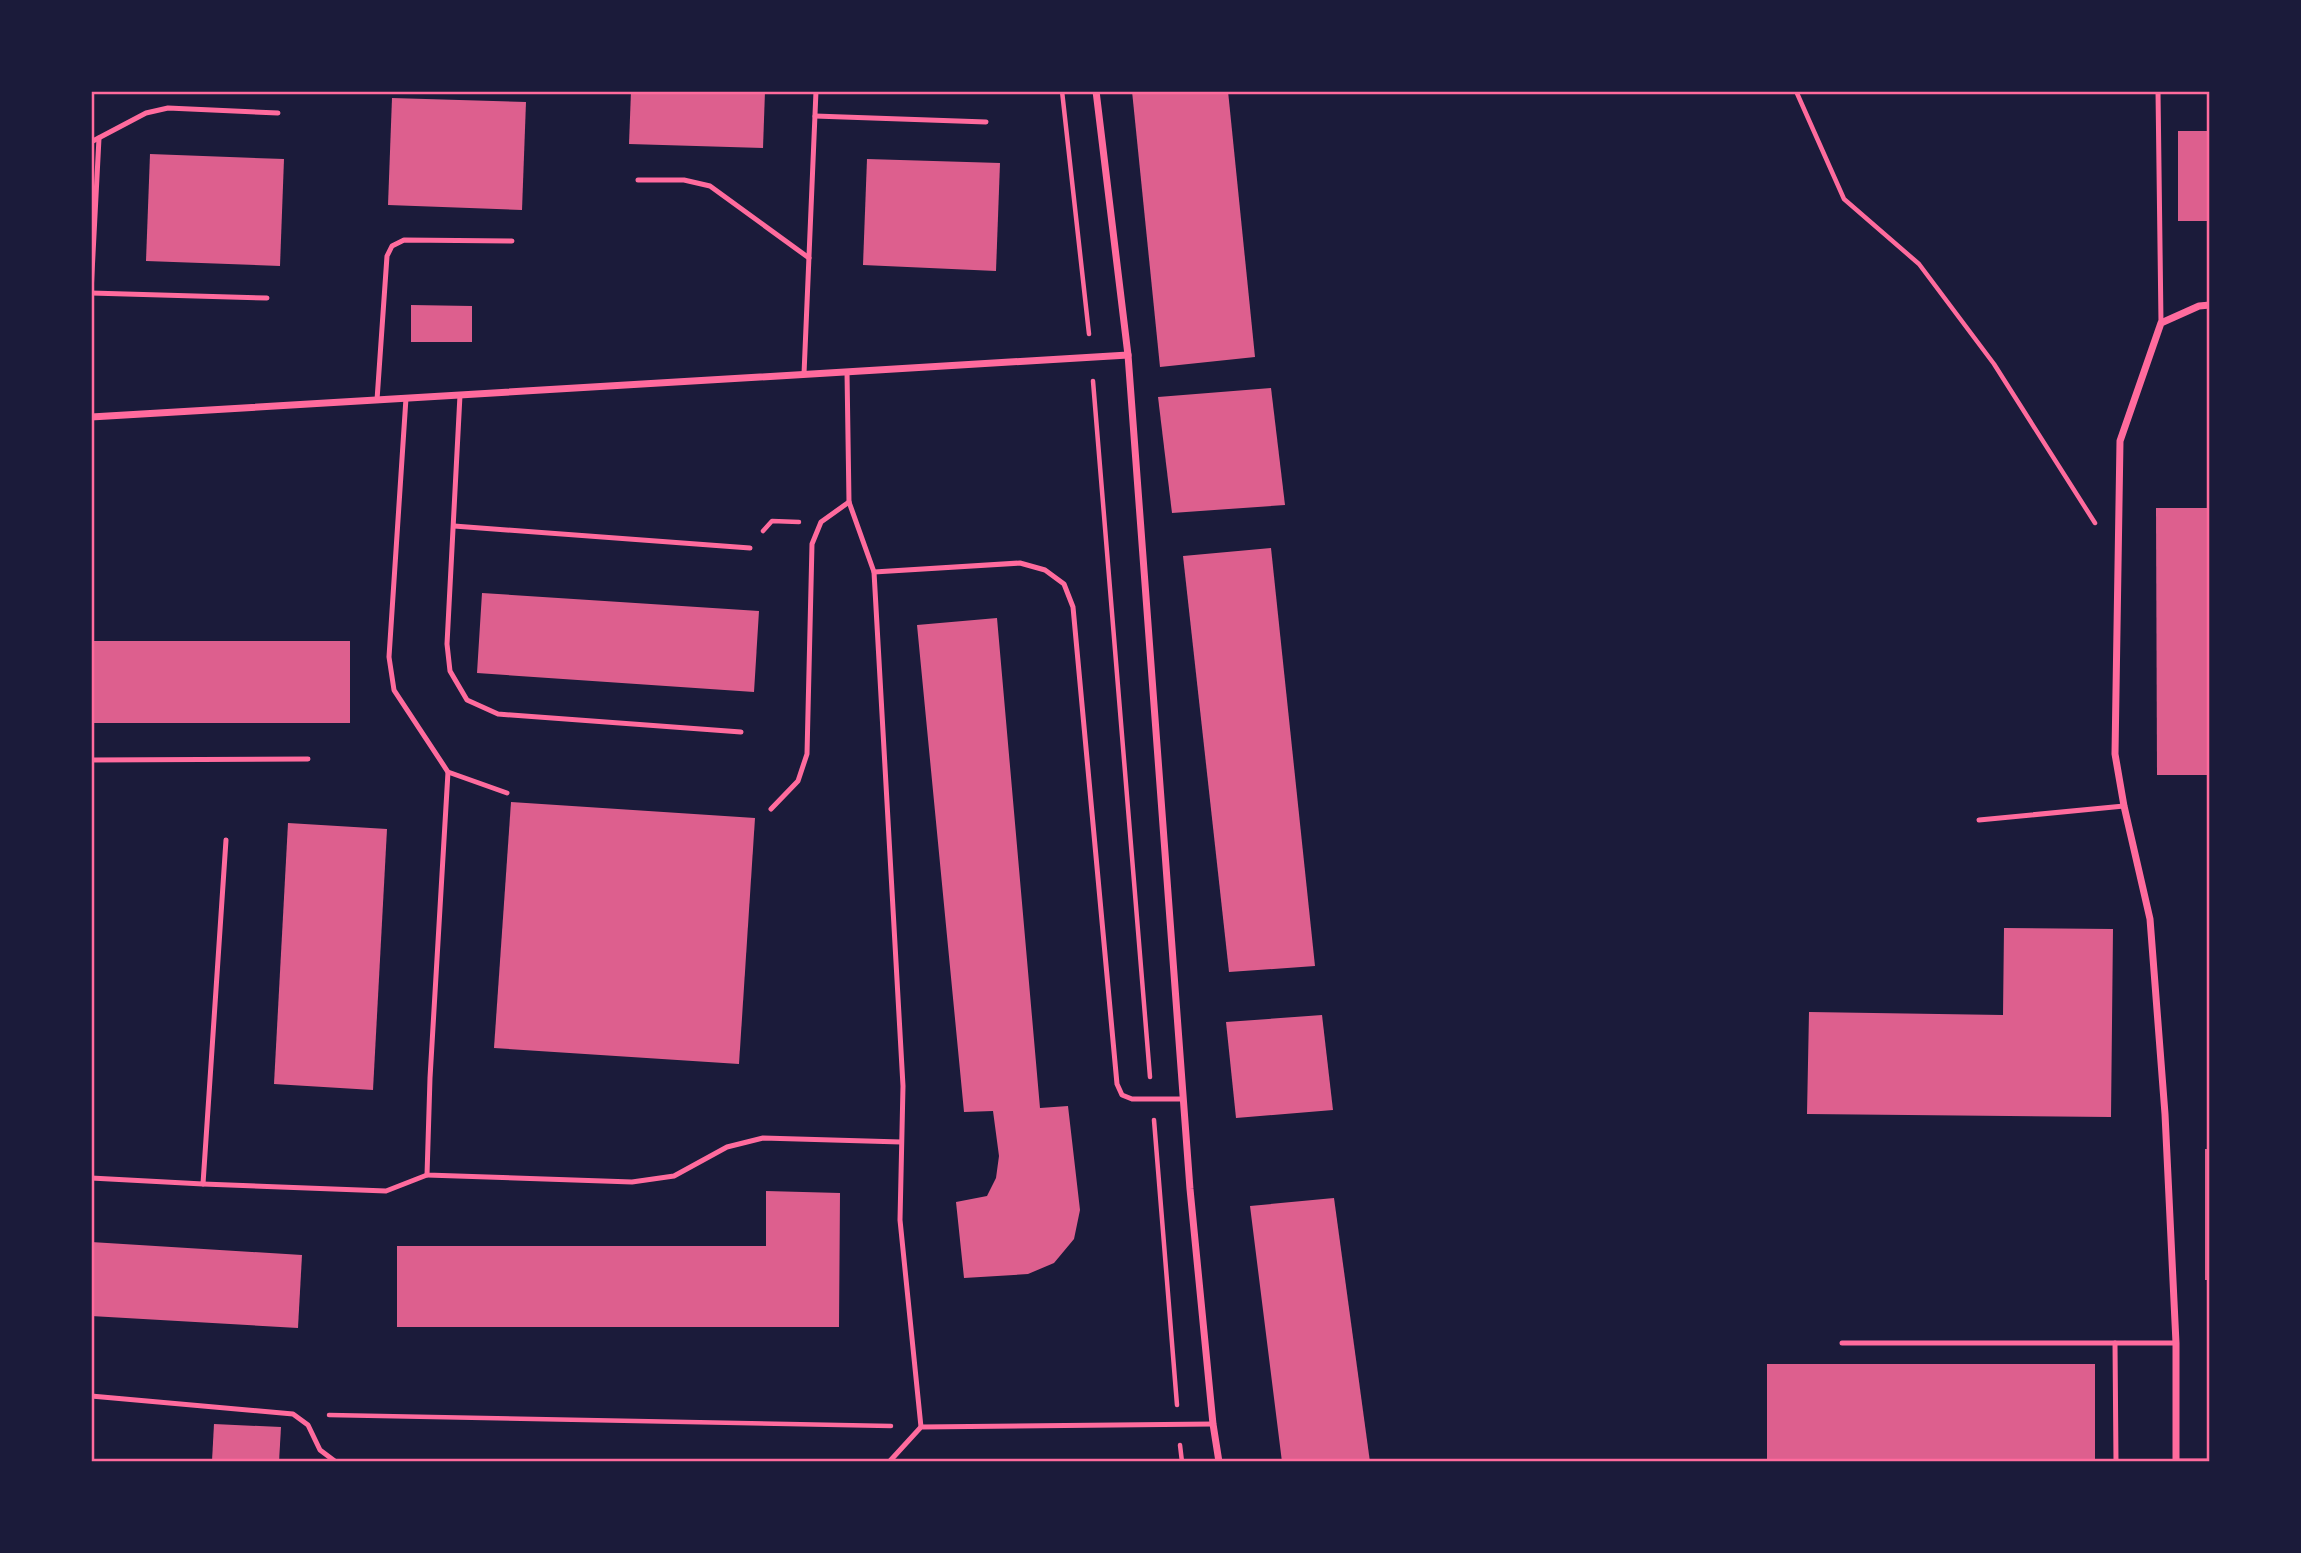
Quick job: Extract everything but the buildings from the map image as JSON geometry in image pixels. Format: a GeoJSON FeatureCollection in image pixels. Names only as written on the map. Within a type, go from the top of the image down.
{"type":"FeatureCollection","features":[{"type":"Feature","properties":{"kind":"street"},"geometry":{"type":"LineString","coordinates":[[1096,91],[1128,355],[1183,1099],[1213,1424],[1219,1462]]}},
{"type":"Feature","properties":{"kind":"street"},"geometry":{"type":"LineString","coordinates":[[2176,1461],[2176,1343],[2165,1114],[2150,919],[2115,754],[2120,442],[2161,323],[2199,306],[2210,305]]}},
{"type":"Feature","properties":{"kind":"street"},"geometry":{"type":"LineString","coordinates":[[91,417],[1128,355]]}},
{"type":"Feature","properties":{"kind":"lane"},"geometry":{"type":"LineString","coordinates":[[804,374],[816,91]]}},
{"type":"Feature","properties":{"kind":"lane"},"geometry":{"type":"LineString","coordinates":[[2158,91],[2161,323]]}},
{"type":"Feature","properties":{"kind":"lane"},"geometry":{"type":"LineString","coordinates":[[91,142],[146,113],[168,108],[278,113]]}},
{"type":"Feature","properties":{"kind":"lane"},"geometry":{"type":"LineString","coordinates":[[815,116],[986,122]]}},
{"type":"Feature","properties":{"kind":"lane"},"geometry":{"type":"LineString","coordinates":[[99,138],[91,293],[267,298]]}},
{"type":"Feature","properties":{"kind":"lane"},"geometry":{"type":"LineString","coordinates":[[638,180],[684,180],[710,186],[809,258]]}},
{"type":"Feature","properties":{"kind":"lane"},"geometry":{"type":"LineString","coordinates":[[377,400],[387,256],[392,246],[404,240],[512,242]]}},
{"type":"Feature","properties":{"kind":"lane"},"geometry":{"type":"LineString","coordinates":[[847,372],[849,502],[873,572],[903,1086],[900,1220],[921,1427]]}},
{"type":"Feature","properties":{"kind":"lane"},"geometry":{"type":"LineString","coordinates":[[460,395],[447,644],[450,671],[467,700],[498,714],[741,732]]}},
{"type":"Feature","properties":{"kind":"lane"},"geometry":{"type":"LineString","coordinates":[[406,398],[389,657],[394,690],[448,772],[427,1175]]}},
{"type":"Feature","properties":{"kind":"lane"},"geometry":{"type":"LineString","coordinates":[[771,809],[798,781],[807,754],[812,544],[821,522],[849,502]]}},
{"type":"Feature","properties":{"kind":"lane"},"geometry":{"type":"LineString","coordinates":[[454,526],[750,548]]}},
{"type":"Feature","properties":{"kind":"lane"},"geometry":{"type":"LineString","coordinates":[[873,572],[1020,563],[1045,570],[1064,584],[1073,607],[1117,1084],[1122,1095],[1132,1099],[1183,1099]]}},
{"type":"Feature","properties":{"kind":"lane"},"geometry":{"type":"LineString","coordinates":[[91,760],[308,759]]}},
{"type":"Feature","properties":{"kind":"lane"},"geometry":{"type":"LineString","coordinates":[[448,772],[507,793]]}},
{"type":"Feature","properties":{"kind":"lane"},"geometry":{"type":"LineString","coordinates":[[1979,820],[2124,806]]}},
{"type":"Feature","properties":{"kind":"lane"},"geometry":{"type":"LineString","coordinates":[[203,1184],[226,840]]}},
{"type":"Feature","properties":{"kind":"lane"},"geometry":{"type":"LineString","coordinates":[[91,1178],[386,1191],[427,1175],[632,1182],[674,1176],[727,1147],[763,1138],[901,1142]]}},
{"type":"Feature","properties":{"kind":"lane"},"geometry":{"type":"LineString","coordinates":[[1842,1343],[2176,1343]]}},
{"type":"Feature","properties":{"kind":"lane"},"geometry":{"type":"LineString","coordinates":[[2115,1343],[2116,1462]]}},
{"type":"Feature","properties":{"kind":"lane"},"geometry":{"type":"LineString","coordinates":[[91,1396],[293,1414],[307,1425],[320,1450],[336,1462]]}},
{"type":"Feature","properties":{"kind":"lane"},"geometry":{"type":"LineString","coordinates":[[889,1462],[921,1427],[1213,1424]]}},
{"type":"Feature","properties":{"kind":"lane"},"geometry":{"type":"LineString","coordinates":[[2176,1461],[2210,1461]]}},
{"type":"Feature","properties":{"kind":"path"},"geometry":{"type":"LineString","coordinates":[[1062,91],[1091,357],[1182,1462]]}},
{"type":"Feature","properties":{"kind":"path"},"geometry":{"type":"LineString","coordinates":[[1796,91],[1844,199],[1919,264],[1994,364],[2118,559]]}},
{"type":"Feature","properties":{"kind":"path"},"geometry":{"type":"LineString","coordinates":[[293,1414],[921,1427]]}}]}
